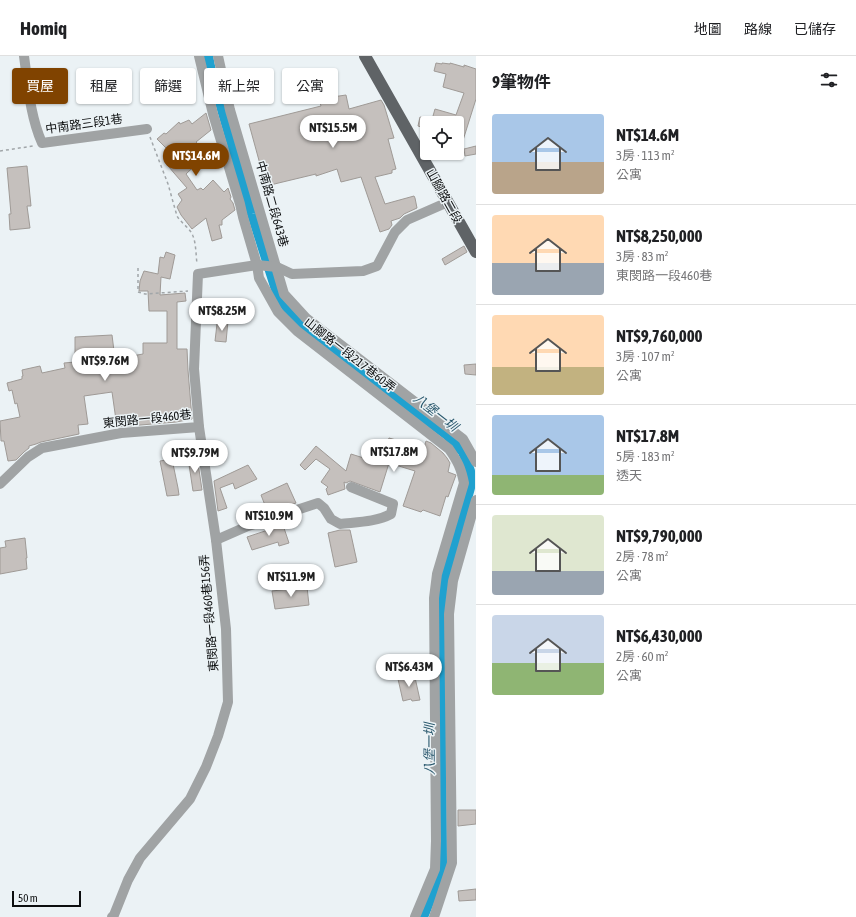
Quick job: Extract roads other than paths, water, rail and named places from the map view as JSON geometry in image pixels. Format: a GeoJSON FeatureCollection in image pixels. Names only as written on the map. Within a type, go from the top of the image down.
{"type":"FeatureCollection","features":[{"type":"Feature","properties":{"kind":"main road","name":"山腳路二段"},"geometry":{"type":"LineString","coordinates":[[365,56],[476,252]]}},
{"type":"Feature","properties":{"kind":"street","name":"中南路三段1巷"},"geometry":{"type":"LineString","coordinates":[[24,56],[30,99],[37,131],[42,143],[147,129]]}},
{"type":"Feature","properties":{"kind":"street","name":"山腳路一段217巷60弄"},"geometry":{"type":"LineString","coordinates":[[200,56],[213,114],[257,264],[259,278],[278,312],[297,331],[449,449],[457,459],[464,484],[437,574],[434,598],[435,868],[415,917]]}},
{"type":"Feature","properties":{"kind":"street","name":"中南路二段643巷"},"geometry":{"type":"LineString","coordinates":[[218,56],[230,110],[284,294],[306,318],[463,439],[476,462]]}},
{"type":"Feature","properties":{"kind":"street"},"geometry":{"type":"LineString","coordinates":[[257,264],[277,267],[292,274],[363,271],[377,266],[396,232],[407,220],[448,202]]}},
{"type":"Feature","properties":{"kind":"street","name":"東閔路一段460巷"},"geometry":{"type":"LineString","coordinates":[[0,484],[28,457],[42,448],[121,433],[199,427],[194,369],[198,274],[257,264]]}},
{"type":"Feature","properties":{"kind":"street","name":"東閔路一段460巷156弄"},"geometry":{"type":"LineString","coordinates":[[112,917],[128,880],[140,858],[190,798],[206,767],[218,736],[228,702],[226,630],[216,540],[199,427]]}},
{"type":"Feature","properties":{"kind":"street","name":"東閔路一段460巷156弄"},"geometry":{"type":"LineString","coordinates":[[216,540],[248,526],[318,503],[324,508],[331,519],[340,524],[375,520],[391,514],[392,504],[351,487]]}},
{"type":"Feature","properties":{"kind":"street"},"geometry":{"type":"LineString","coordinates":[[434,917],[452,863],[449,614],[453,581],[476,500]]}},
{"type":"Feature","properties":{"kind":"waterway","name":"八堡一圳"},"geometry":{"type":"LineString","coordinates":[[208,56],[252,214],[278,296],[304,330],[447,435],[463,452],[470,471],[470,488],[446,573],[442,596],[442,865],[439,878],[423,917]]}}]}
